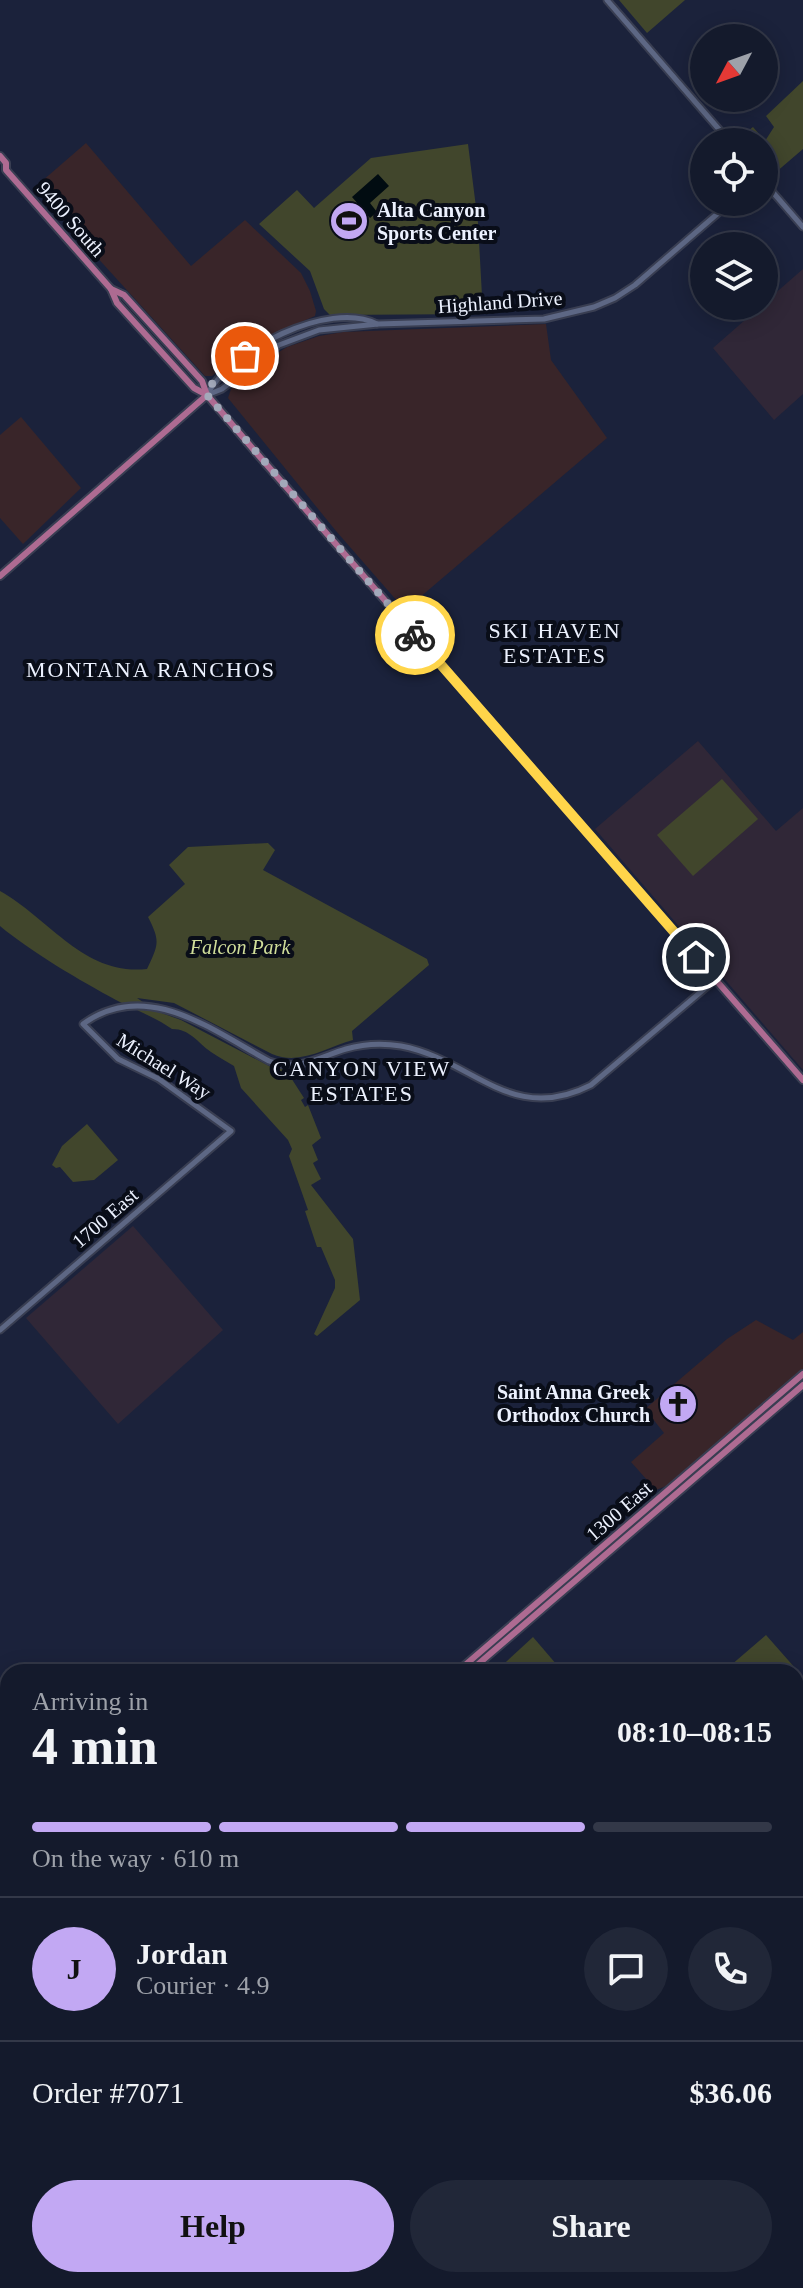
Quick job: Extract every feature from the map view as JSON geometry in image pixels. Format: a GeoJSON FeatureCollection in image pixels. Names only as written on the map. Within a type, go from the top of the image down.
{"type":"FeatureCollection","features":[{"type":"Feature","properties":{"kind":"main road","name":"9400 South"},"geometry":{"type":"LineString","coordinates":[[0,156],[6,163],[3,169],[111,289],[124,295],[202,381],[207,395],[803,1080]]}},
{"type":"Feature","properties":{"kind":"main road","name":"Highland Drive"},"geometry":{"type":"LineString","coordinates":[[0,576],[207,395]]}},
{"type":"Feature","properties":{"kind":"main road","name":"1300 East"},"geometry":{"type":"LineString","coordinates":[[466,1664],[803,1374]]}},
{"type":"Feature","properties":{"kind":"main road","name":"1300 East"},"geometry":{"type":"LineString","coordinates":[[478,1664],[803,1385]]}},
{"type":"Feature","properties":{"kind":"street"},"geometry":{"type":"LineString","coordinates":[[607,0],[718,128]]}},
{"type":"Feature","properties":{"kind":"street"},"geometry":{"type":"LineString","coordinates":[[778,198],[803,227]]}},
{"type":"Feature","properties":{"kind":"street","name":"Highland Drive"},"geometry":{"type":"LineString","coordinates":[[207,395],[222,389],[258,359],[290,340],[327,328],[544,319],[594,307],[631,288],[715,216]]}},
{"type":"Feature","properties":{"kind":"street","name":"Highland Drive"},"geometry":{"type":"LineString","coordinates":[[207,395],[213,382],[245,356],[280,335],[313,323],[338,319],[366,319],[378,324]]}},
{"type":"Feature","properties":{"kind":"street","name":"Michael Way"},"geometry":{"type":"LineString","coordinates":[[231,1131],[159,1079],[118,1059],[83,1024],[119,1007],[155,1006],[175,1011],[281,1065],[306,1064],[366,1045],[396,1045],[431,1055],[510,1094],[541,1099],[571,1094],[591,1085],[716,979]]}},
{"type":"Feature","properties":{"kind":"street","name":"1700 East"},"geometry":{"type":"LineString","coordinates":[[0,1330],[231,1131]]}},
{"type":"Feature","properties":{"kind":"shaded area"},"geometry":{"type":"Polygon","coordinates":[[[86,143],[191,266],[245,220],[301,273],[310,291],[315,316],[261,339],[212,376],[205,376],[34,188],[86,143]]]}},
{"type":"Feature","properties":{"kind":"shaded area"},"geometry":{"type":"Polygon","coordinates":[[[378,174],[389,186],[370,203],[377,212],[370,218],[352,197],[378,174]]]}},
{"type":"Feature","properties":{"kind":"shaded area"},"geometry":{"type":"Polygon","coordinates":[[[803,269],[803,394],[774,420],[713,348],[745,320],[778,320],[778,291],[803,269]]]}},
{"type":"Feature","properties":{"kind":"shaded area"},"geometry":{"type":"Polygon","coordinates":[[[546,324],[551,360],[607,438],[405,610],[228,398],[231,389],[263,362],[287,347],[319,336],[343,332],[546,324]]]}},
{"type":"Feature","properties":{"kind":"shaded area"},"geometry":{"type":"Polygon","coordinates":[[[21,417],[81,488],[23,544],[0,518],[0,435],[21,417]]]}},
{"type":"Feature","properties":{"kind":"shaded area"},"geometry":{"type":"Polygon","coordinates":[[[698,741],[776,831],[803,808],[803,1070],[595,829],[698,741]]]}},
{"type":"Feature","properties":{"kind":"shaded area"},"geometry":{"type":"Polygon","coordinates":[[[133,1226],[223,1330],[118,1424],[26,1318],[133,1226]]]}},
{"type":"Feature","properties":{"kind":"shaded area"},"geometry":{"type":"Polygon","coordinates":[[[756,1320],[793,1340],[803,1332],[803,1369],[666,1486],[656,1490],[631,1462],[664,1433],[645,1409],[727,1339],[756,1320]]]}},
{"type":"Feature","properties":{"kind":"green space"},"geometry":{"type":"Polygon","coordinates":[[[619,0],[685,0],[647,33],[619,0]]]}},
{"type":"Feature","properties":{"kind":"green space"},"geometry":{"type":"Polygon","coordinates":[[[803,81],[803,149],[778,170],[778,128],[773,128],[766,116],[770,112],[778,112],[778,105],[803,81]]]}},
{"type":"Feature","properties":{"kind":"green space"},"geometry":{"type":"Polygon","coordinates":[[[468,144],[478,223],[483,314],[330,315],[324,309],[310,271],[259,224],[297,190],[314,208],[371,158],[468,144]]]}},
{"type":"Feature","properties":{"kind":"green space"},"geometry":{"type":"Polygon","coordinates":[[[722,779],[758,819],[693,876],[657,835],[722,779]]]}},
{"type":"Feature","properties":{"kind":"green space","name":"Falcon Park"},"geometry":{"type":"Polygon","coordinates":[[[268,843],[275,850],[263,870],[427,959],[429,965],[352,1031],[353,1040],[303,1057],[272,1054],[174,1003],[137,998],[156,1011],[181,1020],[271,1067],[286,1070],[304,1098],[301,1100],[305,1107],[308,1105],[321,1138],[312,1145],[318,1160],[313,1163],[321,1179],[311,1185],[353,1239],[360,1300],[317,1336],[314,1334],[335,1288],[335,1280],[321,1247],[317,1247],[289,1156],[292,1149],[288,1140],[241,1088],[234,1066],[189,1034],[172,1029],[72,975],[0,926],[0,891],[86,955],[125,969],[147,969],[156,943],[148,917],[185,884],[169,865],[188,847],[268,843]]]}},
{"type":"Feature","properties":{"kind":"green space"},"geometry":{"type":"Polygon","coordinates":[[[87,1124],[118,1160],[94,1180],[73,1182],[60,1167],[52,1165],[62,1146],[87,1124]]]}},
{"type":"Feature","properties":{"kind":"green space"},"geometry":{"type":"Polygon","coordinates":[[[766,1635],[792,1664],[732,1664],[766,1635]]]}},
{"type":"Feature","properties":{"kind":"green space"},"geometry":{"type":"Polygon","coordinates":[[[533,1637],[556,1664],[504,1664],[533,1637]]]}},
{"type":"Feature","properties":{"kind":"way so far"},"geometry":{"type":"LineString","coordinates":[[245,356],[213,382],[207,395],[415,635]]}},
{"type":"Feature","properties":{"kind":"place","name":"Alta Canyon Sports Center"},"geometry":{"type":"Point","coordinates":[349,221]}},
{"type":"Feature","properties":{"kind":"place","name":"Saint Anna Greek Orthodox Church"},"geometry":{"type":"Point","coordinates":[678,1404]}},
{"type":"Feature","properties":{"kind":"district","name":"SKI HAVEN ESTATES"},"geometry":{"type":"Point","coordinates":[555,642]}},
{"type":"Feature","properties":{"kind":"district","name":"MONTANA RANCHOS"},"geometry":{"type":"Point","coordinates":[151,669]}},
{"type":"Feature","properties":{"kind":"district","name":"CANYON VIEW ESTATES"},"geometry":{"type":"Point","coordinates":[362,1080]}},
{"type":"Feature","properties":{"kind":"route"},"geometry":{"type":"LineString","coordinates":[[415,635],[696,957]]}}]}
